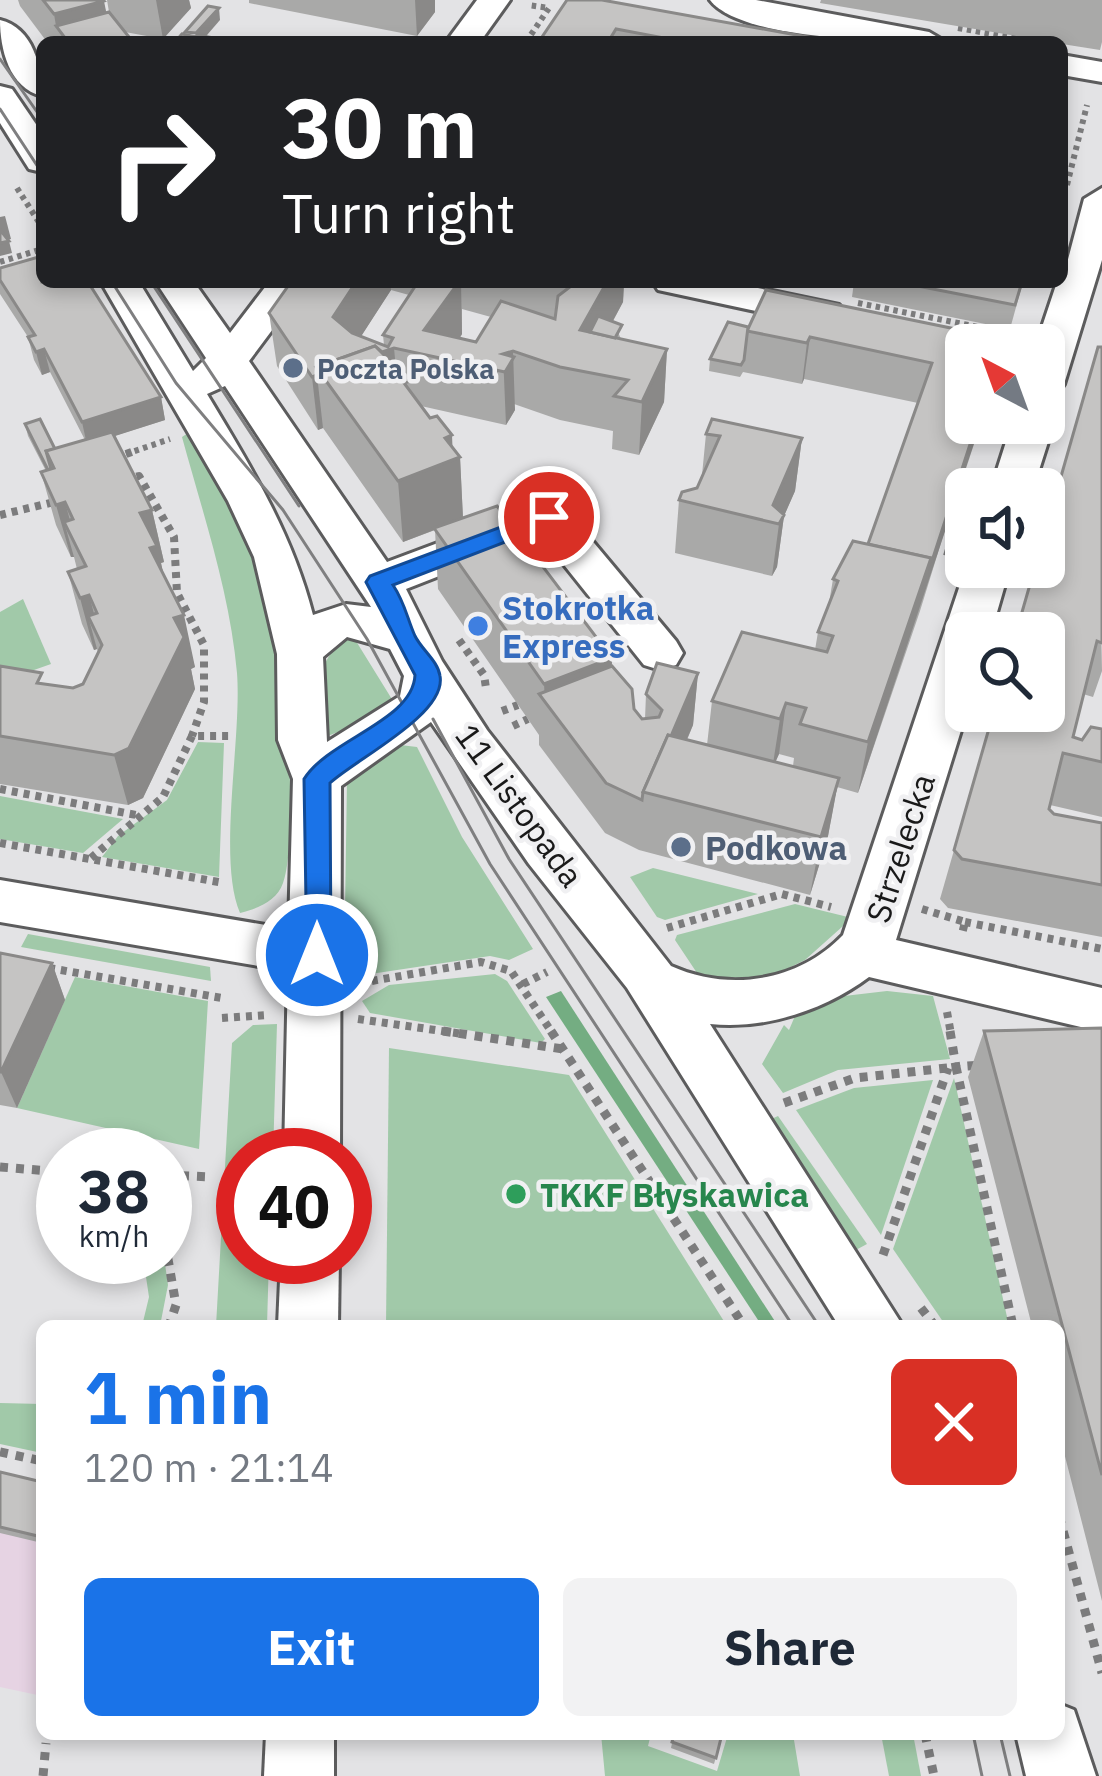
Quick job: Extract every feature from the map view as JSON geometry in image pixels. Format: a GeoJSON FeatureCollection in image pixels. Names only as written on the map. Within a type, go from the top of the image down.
{"type":"FeatureCollection","features":[{"type":"Feature","properties":{"kind":"street"},"geometry":{"type":"LineString","coordinates":[[467,36],[494,0]]}},
{"type":"Feature","properties":{"kind":"street"},"geometry":{"type":"LineString","coordinates":[[726,0],[762,14],[893,36]]}},
{"type":"Feature","properties":{"kind":"street"},"geometry":{"type":"LineString","coordinates":[[0,30],[36,81]]}},
{"type":"Feature","properties":{"kind":"street"},"geometry":{"type":"LineString","coordinates":[[1068,66],[1102,72]]}},
{"type":"Feature","properties":{"kind":"street"},"geometry":{"type":"LineString","coordinates":[[0,79],[36,88]]}},
{"type":"Feature","properties":{"kind":"street"},"geometry":{"type":"LineString","coordinates":[[0,96],[36,152]]}},
{"type":"Feature","properties":{"kind":"street"},"geometry":{"type":"LineString","coordinates":[[1065,337],[1102,199]]}},
{"type":"Feature","properties":{"kind":"street"},"geometry":{"type":"LineString","coordinates":[[124,288],[166,353],[185,427],[265,530],[286,588],[300,654],[302,740],[317,779],[317,955],[329,1128]]}},
{"type":"Feature","properties":{"kind":"street","name":"11 Listopada"},"geometry":{"type":"LineString","coordinates":[[179,288],[398,612],[428,648],[552,856],[611,923],[652,957],[764,1118],[870,1320]]}},
{"type":"Feature","properties":{"kind":"street"},"geometry":{"type":"LineString","coordinates":[[185,427],[196,394],[284,288]]}},
{"type":"Feature","properties":{"kind":"street"},"geometry":{"type":"LineString","coordinates":[[710,288],[848,310]]}},
{"type":"Feature","properties":{"kind":"street"},"geometry":{"type":"LineString","coordinates":[[166,353],[197,367],[227,362]]}},
{"type":"Feature","properties":{"kind":"street"},"geometry":{"type":"LineString","coordinates":[[378,582],[549,517],[660,652]]}},
{"type":"Feature","properties":{"kind":"street"},"geometry":{"type":"LineString","coordinates":[[300,654],[325,625],[338,620],[376,622],[428,648],[421,705],[350,750],[317,779]]}},
{"type":"Feature","properties":{"kind":"street","name":"Strzelecka"},"geometry":{"type":"LineString","coordinates":[[652,957],[700,1001],[769,1003],[839,971],[862,954],[874,932],[945,706]]}},
{"type":"Feature","properties":{"kind":"street"},"geometry":{"type":"LineString","coordinates":[[0,901],[317,955]]}},
{"type":"Feature","properties":{"kind":"street"},"geometry":{"type":"LineString","coordinates":[[862,954],[1102,1010]]}},
{"type":"Feature","properties":{"kind":"street"},"geometry":{"type":"LineString","coordinates":[[764,1118],[740,1105],[735,1067],[745,1035],[769,1003]]}},
{"type":"Feature","properties":{"kind":"street"},"geometry":{"type":"LineString","coordinates":[[310,1320],[321,1284]]}},
{"type":"Feature","properties":{"kind":"street"},"geometry":{"type":"LineString","coordinates":[[299,1776],[300,1740]]}},
{"type":"Feature","properties":{"kind":"street"},"geometry":{"type":"LineString","coordinates":[[1051,1740],[1060,1776]]}},
{"type":"Feature","properties":{"kind":"path"},"geometry":{"type":"LineString","coordinates":[[528,0],[525,4],[548,8],[530,36]]}},
{"type":"Feature","properties":{"kind":"path"},"geometry":{"type":"LineString","coordinates":[[1068,181],[1091,106],[1077,104]]}},
{"type":"Feature","properties":{"kind":"path"},"geometry":{"type":"LineString","coordinates":[[7,172],[36,218]]}},
{"type":"Feature","properties":{"kind":"path"},"geometry":{"type":"LineString","coordinates":[[0,262],[36,251]]}},
{"type":"Feature","properties":{"kind":"path"},"geometry":{"type":"LineString","coordinates":[[848,310],[945,325]]}},
{"type":"Feature","properties":{"kind":"path"},"geometry":{"type":"LineString","coordinates":[[126,454],[185,427]]}},
{"type":"Feature","properties":{"kind":"path"},"geometry":{"type":"LineString","coordinates":[[91,858],[136,815],[163,797],[204,702],[204,645],[177,593],[178,553],[139,476],[118,482]]}},
{"type":"Feature","properties":{"kind":"path"},"geometry":{"type":"LineString","coordinates":[[0,515],[75,496]]}},
{"type":"Feature","properties":{"kind":"path"},"geometry":{"type":"LineString","coordinates":[[428,648],[466,631]]}},
{"type":"Feature","properties":{"kind":"path"},"geometry":{"type":"LineString","coordinates":[[502,711],[518,705]]}},
{"type":"Feature","properties":{"kind":"path"},"geometry":{"type":"LineString","coordinates":[[513,726],[528,719]]}},
{"type":"Feature","properties":{"kind":"path"},"geometry":{"type":"LineString","coordinates":[[191,736],[229,736]]}},
{"type":"Feature","properties":{"kind":"path"},"geometry":{"type":"LineString","coordinates":[[0,789],[136,815]]}},
{"type":"Feature","properties":{"kind":"path"},"geometry":{"type":"LineString","coordinates":[[0,843],[224,883]]}},
{"type":"Feature","properties":{"kind":"path"},"geometry":{"type":"LineString","coordinates":[[652,957],[782,894],[836,909],[842,887]]}},
{"type":"Feature","properties":{"kind":"path"},"geometry":{"type":"LineString","coordinates":[[906,904],[965,922],[1102,949]]}},
{"type":"Feature","properties":{"kind":"path"},"geometry":{"type":"LineString","coordinates":[[960,940],[965,922]]}},
{"type":"Feature","properties":{"kind":"path"},"geometry":{"type":"LineString","coordinates":[[356,996],[357,984],[481,962],[503,965],[523,984],[740,1320]]}},
{"type":"Feature","properties":{"kind":"path"},"geometry":{"type":"LineString","coordinates":[[34,966],[222,998]]}},
{"type":"Feature","properties":{"kind":"path"},"geometry":{"type":"LineString","coordinates":[[523,984],[548,972]]}},
{"type":"Feature","properties":{"kind":"path"},"geometry":{"type":"LineString","coordinates":[[945,1001],[952,1067],[1012,1320]]}},
{"type":"Feature","properties":{"kind":"path"},"geometry":{"type":"LineString","coordinates":[[221,1018],[278,1014]]}},
{"type":"Feature","properties":{"kind":"path"},"geometry":{"type":"LineString","coordinates":[[354,1041],[355,1014],[564,1049]]}},
{"type":"Feature","properties":{"kind":"path"},"geometry":{"type":"LineString","coordinates":[[764,1118],[855,1078],[996,1064]]}},
{"type":"Feature","properties":{"kind":"path"},"geometry":{"type":"LineString","coordinates":[[883,1255],[952,1067]]}},
{"type":"Feature","properties":{"kind":"path"},"geometry":{"type":"LineString","coordinates":[[0,1167],[36,1170]]}},
{"type":"Feature","properties":{"kind":"path"},"geometry":{"type":"LineString","coordinates":[[192,1176],[212,1177]]}},
{"type":"Feature","properties":{"kind":"path"},"geometry":{"type":"LineString","coordinates":[[171,1320],[176,1305],[172,1284]]}},
{"type":"Feature","properties":{"kind":"path"},"geometry":{"type":"LineString","coordinates":[[0,1452],[36,1460]]}},
{"type":"Feature","properties":{"kind":"path"},"geometry":{"type":"LineString","coordinates":[[1065,1538],[1102,1673]]}},
{"type":"Feature","properties":{"kind":"path"},"geometry":{"type":"LineString","coordinates":[[926,1740],[934,1776]]}},
{"type":"Feature","properties":{"kind":"path"},"geometry":{"type":"LineString","coordinates":[[43,1776],[46,1743]]}},
{"type":"Feature","properties":{"kind":"shaded area"},"geometry":{"type":"Polygon","coordinates":[[[0,1479],[36,1488],[36,1695],[0,1687],[0,1479]]]}},
{"type":"Feature","properties":{"kind":"green space"},"geometry":{"type":"Polygon","coordinates":[[[191,431],[235,507],[262,568],[275,613],[285,691],[288,859],[276,895],[240,913],[233,890],[230,831],[237,673],[222,583],[182,437],[191,431]]]}},
{"type":"Feature","properties":{"kind":"green space"},"geometry":{"type":"Polygon","coordinates":[[[23,599],[51,664],[0,682],[0,612],[23,599]]]}},
{"type":"Feature","properties":{"kind":"green space"},"geometry":{"type":"Polygon","coordinates":[[[351,633],[398,709],[325,737],[324,667],[351,633]]]}},
{"type":"Feature","properties":{"kind":"green space"},"geometry":{"type":"Polygon","coordinates":[[[198,742],[224,743],[219,877],[102,857],[118,836],[167,800],[198,742]]]}},
{"type":"Feature","properties":{"kind":"green space"},"geometry":{"type":"Polygon","coordinates":[[[392,744],[417,747],[462,837],[533,949],[509,960],[490,956],[344,978],[347,779],[392,744]]]}},
{"type":"Feature","properties":{"kind":"green space"},"geometry":{"type":"Polygon","coordinates":[[[0,796],[123,819],[83,853],[0,839],[0,796]]]}},
{"type":"Feature","properties":{"kind":"green space"},"geometry":{"type":"Polygon","coordinates":[[[653,868],[758,894],[665,920],[657,917],[630,877],[653,868]]]}},
{"type":"Feature","properties":{"kind":"green space"},"geometry":{"type":"Polygon","coordinates":[[[795,904],[852,918],[805,960],[756,984],[753,977],[748,983],[703,982],[675,940],[677,935],[795,904]]]}},
{"type":"Feature","properties":{"kind":"green space"},"geometry":{"type":"Polygon","coordinates":[[[28,934],[210,967],[211,981],[21,947],[28,934]]]}},
{"type":"Feature","properties":{"kind":"green space"},"geometry":{"type":"Polygon","coordinates":[[[495,974],[507,981],[545,1039],[541,1043],[370,1013],[362,1001],[389,985],[495,974]]]}},
{"type":"Feature","properties":{"kind":"green space"},"geometry":{"type":"Polygon","coordinates":[[[75,977],[208,1001],[199,1149],[192,1147],[192,1128],[106,1128],[17,1108],[75,977]]]}},
{"type":"Feature","properties":{"kind":"green space"},"geometry":{"type":"Polygon","coordinates":[[[561,991],[774,1320],[758,1320],[546,997],[561,991]]]}},
{"type":"Feature","properties":{"kind":"green space"},"geometry":{"type":"Polygon","coordinates":[[[887,991],[933,996],[950,1059],[838,1070],[783,1093],[762,1064],[784,1025],[789,1030],[795,1016],[827,998],[887,991]]]}},
{"type":"Feature","properties":{"kind":"green space"},"geometry":{"type":"Polygon","coordinates":[[[277,1024],[274,1128],[227,1128],[232,1043],[253,1025],[277,1024]]]}},
{"type":"Feature","properties":{"kind":"green space","name":"TKKF Błyskawica"},"geometry":{"type":"Polygon","coordinates":[[[389,1048],[569,1075],[723,1320],[386,1320],[389,1048]]]}},
{"type":"Feature","properties":{"kind":"green space"},"geometry":{"type":"Polygon","coordinates":[[[954,1078],[1008,1320],[942,1320],[893,1249],[954,1078]]]}},
{"type":"Feature","properties":{"kind":"green space"},"geometry":{"type":"Polygon","coordinates":[[[933,1080],[881,1235],[796,1110],[854,1088],[933,1080]]]}},
{"type":"Feature","properties":{"kind":"green space"},"geometry":{"type":"Polygon","coordinates":[[[778,1116],[867,1244],[854,1251],[765,1122],[778,1116]]]}},
{"type":"Feature","properties":{"kind":"green space"},"geometry":{"type":"Polygon","coordinates":[[[147,1284],[168,1284],[161,1320],[143,1320],[147,1284]]]}},
{"type":"Feature","properties":{"kind":"green space"},"geometry":{"type":"Polygon","coordinates":[[[218,1284],[268,1284],[267,1320],[216,1320],[218,1284]]]}},
{"type":"Feature","properties":{"kind":"green space"},"geometry":{"type":"Polygon","coordinates":[[[0,1403],[36,1404],[36,1452],[0,1444],[0,1403]]]}},
{"type":"Feature","properties":{"kind":"green space"},"geometry":{"type":"Polygon","coordinates":[[[602,1740],[650,1740],[648,1746],[717,1771],[726,1740],[794,1740],[800,1776],[605,1776],[602,1740]]]}},
{"type":"Feature","properties":{"kind":"green space"},"geometry":{"type":"Polygon","coordinates":[[[882,1740],[914,1740],[921,1776],[889,1776],[882,1740]]]}},
{"type":"Feature","properties":{"kind":"building"},"geometry":{"type":"Polygon","coordinates":[[[43,0],[103,0],[104,1],[54,14],[43,0]]]}},
{"type":"Feature","properties":{"kind":"building"},"geometry":{"type":"Polygon","coordinates":[[[567,0],[602,0],[802,36],[654,36],[616,29],[612,36],[543,36],[567,0]]]}},
{"type":"Feature","properties":{"kind":"building"},"geometry":{"type":"Polygon","coordinates":[[[208,6],[219,8],[196,33],[185,32],[208,6]]]}},
{"type":"Feature","properties":{"kind":"building"},"geometry":{"type":"Polygon","coordinates":[[[109,12],[128,36],[64,36],[56,26],[109,12]]]}},
{"type":"Feature","properties":{"kind":"building"},"geometry":{"type":"Polygon","coordinates":[[[36,258],[36,288],[92,288],[161,397],[82,422],[44,349],[36,352],[28,337],[35,335],[0,280],[0,268],[36,258]]]}},
{"type":"Feature","properties":{"kind":"building"},"geometry":{"type":"Polygon","coordinates":[[[287,288],[352,288],[333,317],[352,333],[388,347],[393,338],[383,335],[414,288],[455,288],[424,330],[476,342],[501,301],[555,319],[558,296],[568,288],[604,288],[580,330],[667,349],[642,402],[614,396],[628,380],[560,367],[513,351],[503,354],[514,357],[505,372],[394,348],[382,352],[375,346],[316,367],[317,375],[312,377],[269,313],[287,288]]]}},
{"type":"Feature","properties":{"kind":"building"},"geometry":{"type":"Polygon","coordinates":[[[928,288],[1020,288],[1015,305],[928,288]]]}},
{"type":"Feature","properties":{"kind":"building"},"geometry":{"type":"Polygon","coordinates":[[[766,290],[945,327],[945,444],[970,444],[962,468],[945,468],[945,521],[929,570],[931,558],[868,544],[932,363],[810,337],[807,343],[747,331],[766,290]]]}},
{"type":"Feature","properties":{"kind":"building"},"geometry":{"type":"Polygon","coordinates":[[[598,316],[622,325],[615,338],[590,332],[598,316]]]}},
{"type":"Feature","properties":{"kind":"building"},"geometry":{"type":"Polygon","coordinates":[[[728,322],[748,327],[741,365],[710,359],[728,322]]]}},
{"type":"Feature","properties":{"kind":"building"},"geometry":{"type":"Polygon","coordinates":[[[375,346],[410,381],[404,383],[430,418],[437,416],[452,435],[445,438],[460,457],[398,481],[316,367],[375,346]]]}},
{"type":"Feature","properties":{"kind":"building"},"geometry":{"type":"Polygon","coordinates":[[[1098,347],[1102,347],[1102,643],[1097,641],[1073,737],[1082,740],[1091,727],[1102,729],[1102,762],[1063,753],[1049,809],[1102,823],[1102,885],[962,859],[954,850],[988,732],[1065,732],[1065,612],[1022,612],[1029,588],[1065,588],[1063,468],[1098,347]]]}},
{"type":"Feature","properties":{"kind":"building"},"geometry":{"type":"Polygon","coordinates":[[[40,419],[55,449],[46,451],[48,470],[25,424],[40,419]]]}},
{"type":"Feature","properties":{"kind":"building"},"geometry":{"type":"Polygon","coordinates":[[[712,419],[802,438],[773,505],[784,515],[779,524],[679,500],[682,492],[697,488],[720,436],[706,434],[712,419]]]}},
{"type":"Feature","properties":{"kind":"building"},"geometry":{"type":"Polygon","coordinates":[[[112,432],[152,510],[140,513],[157,546],[150,548],[184,615],[174,618],[184,637],[129,748],[114,755],[0,736],[0,666],[42,673],[37,683],[73,688],[83,684],[102,645],[88,616],[97,613],[89,595],[80,598],[68,572],[86,566],[64,522],[73,519],[65,502],[56,505],[41,472],[54,468],[46,451],[112,432]]]}},
{"type":"Feature","properties":{"kind":"building"},"geometry":{"type":"Polygon","coordinates":[[[497,506],[612,658],[544,684],[434,528],[497,506]]]}},
{"type":"Feature","properties":{"kind":"building"},"geometry":{"type":"Polygon","coordinates":[[[853,541],[931,558],[868,742],[800,724],[806,708],[786,703],[780,719],[712,701],[742,632],[827,652],[833,636],[818,632],[838,581],[833,579],[853,541]]]}},
{"type":"Feature","properties":{"kind":"building"},"geometry":{"type":"Polygon","coordinates":[[[657,663],[698,673],[642,800],[606,783],[539,694],[612,666],[632,689],[634,709],[642,719],[659,717],[662,710],[646,694],[657,663]]]}},
{"type":"Feature","properties":{"kind":"building"},"geometry":{"type":"Polygon","coordinates":[[[668,735],[839,778],[821,837],[643,792],[668,735]]]}},
{"type":"Feature","properties":{"kind":"building"},"geometry":{"type":"Polygon","coordinates":[[[0,953],[52,963],[1,1072],[0,1072],[0,953]]]}},
{"type":"Feature","properties":{"kind":"building"},"geometry":{"type":"Polygon","coordinates":[[[1102,1028],[1102,1475],[1065,1336],[1065,1320],[1061,1320],[984,1031],[1102,1028]]]}},
{"type":"Feature","properties":{"kind":"building"},"geometry":{"type":"Polygon","coordinates":[[[0,1472],[36,1481],[36,1536],[0,1527],[0,1472]]]}},
{"type":"Feature","properties":{"kind":"building"},"geometry":{"type":"Polygon","coordinates":[[[672,1740],[720,1740],[716,1758],[672,1740]]]}},
{"type":"Feature","properties":{"kind":"tram line"},"geometry":{"type":"LineString","coordinates":[[0,59],[36,110]]}},
{"type":"Feature","properties":{"kind":"tram line"},"geometry":{"type":"LineString","coordinates":[[0,109],[36,164]]}},
{"type":"Feature","properties":{"kind":"tram line"},"geometry":{"type":"LineString","coordinates":[[116,288],[176,383],[283,510],[367,639],[490,864],[789,1320]]}},
{"type":"Feature","properties":{"kind":"tram line"},"geometry":{"type":"LineString","coordinates":[[155,288],[299,506]]}},
{"type":"Feature","properties":{"kind":"tram line"},"geometry":{"type":"LineString","coordinates":[[433,719],[509,859],[815,1320]]}},
{"type":"Feature","properties":{"kind":"tram line"},"geometry":{"type":"LineString","coordinates":[[974,1740],[982,1776]]}},
{"type":"Feature","properties":{"kind":"tram line"},"geometry":{"type":"LineString","coordinates":[[1001,1740],[1010,1776]]}},
{"type":"Feature","properties":{"kind":"place","name":"Poczta Polska"},"geometry":{"type":"Point","coordinates":[293,368]}},
{"type":"Feature","properties":{"kind":"place","name":"Stokrotka Express"},"geometry":{"type":"Point","coordinates":[478,626]}},
{"type":"Feature","properties":{"kind":"place","name":"Podkowa"},"geometry":{"type":"Point","coordinates":[681,847]}},
{"type":"Feature","properties":{"kind":"place","name":"TKKF Błyskawica"},"geometry":{"type":"Point","coordinates":[516,1194]}},
{"type":"Feature","properties":{"kind":"route"},"geometry":{"type":"LineString","coordinates":[[317,955],[317,779],[350,750],[421,705],[427,687],[428,674],[402,636],[398,612],[378,582],[549,517]]}}]}
